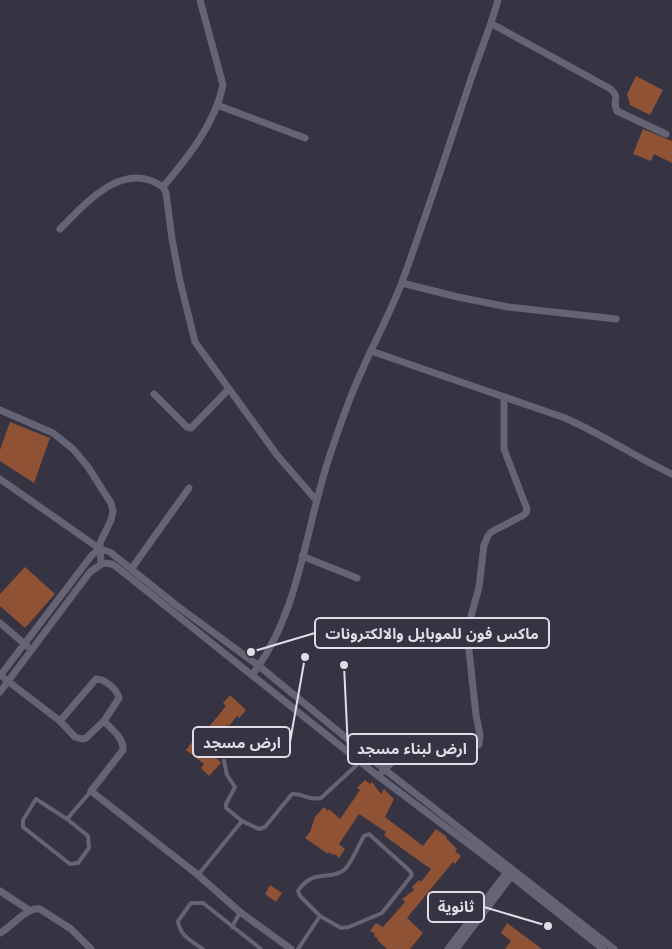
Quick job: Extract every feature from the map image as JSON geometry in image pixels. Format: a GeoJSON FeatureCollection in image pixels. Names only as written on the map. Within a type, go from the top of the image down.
{"type":"FeatureCollection","features":[{"type":"Feature","properties":{"kind":"street"},"geometry":{"type":"LineString","coordinates":[[163,187],[180,167],[204,132],[224,85],[200,0]]}},
{"type":"Feature","properties":{"kind":"street"},"geometry":{"type":"LineString","coordinates":[[252,675],[275,640],[282,624],[316,500],[343,417],[402,283],[437,184],[476,63],[492,24],[498,0]]}},
{"type":"Feature","properties":{"kind":"street"},"geometry":{"type":"LineString","coordinates":[[492,24],[609,88],[617,97],[615,108],[617,112],[666,134]]}},
{"type":"Feature","properties":{"kind":"street"},"geometry":{"type":"LineString","coordinates":[[217,105],[305,138]]}},
{"type":"Feature","properties":{"kind":"street"},"geometry":{"type":"LineString","coordinates":[[60,228],[95,196],[123,180],[139,178],[163,187],[166,193],[180,281],[195,342],[277,455],[316,500]]}},
{"type":"Feature","properties":{"kind":"street"},"geometry":{"type":"LineString","coordinates":[[402,283],[508,307],[616,319]]}},
{"type":"Feature","properties":{"kind":"street"},"geometry":{"type":"LineString","coordinates":[[371,351],[592,429],[643,461],[672,474]]}},
{"type":"Feature","properties":{"kind":"street"},"geometry":{"type":"LineString","coordinates":[[154,394],[191,428],[229,389]]}},
{"type":"Feature","properties":{"kind":"street"},"geometry":{"type":"LineString","coordinates":[[378,776],[401,752],[442,750],[479,745],[480,736],[468,641],[470,620],[481,576],[484,545],[491,532],[522,516],[526,513],[527,509],[504,449],[504,397]]}},
{"type":"Feature","properties":{"kind":"street"},"geometry":{"type":"LineString","coordinates":[[0,410],[53,433],[73,449],[88,467],[111,503],[113,511],[111,520],[102,538],[100,550],[101,564]]}},
{"type":"Feature","properties":{"kind":"street"},"geometry":{"type":"LineString","coordinates":[[0,479],[100,550],[110,552],[176,605],[259,666],[603,949]]}},
{"type":"Feature","properties":{"kind":"street"},"geometry":{"type":"LineString","coordinates":[[132,568],[189,488]]}},
{"type":"Feature","properties":{"kind":"street"},"geometry":{"type":"LineString","coordinates":[[60,721],[98,678],[117,692],[119,696],[104,720],[86,738],[82,739],[76,737],[60,721],[0,676],[88,560],[96,551],[100,550]]}},
{"type":"Feature","properties":{"kind":"street"},"geometry":{"type":"LineString","coordinates":[[302,556],[357,578]]}},
{"type":"Feature","properties":{"kind":"street"},"geometry":{"type":"LineString","coordinates":[[0,692],[90,572],[101,564],[112,564],[378,776],[614,949]]}},
{"type":"Feature","properties":{"kind":"street"},"geometry":{"type":"LineString","coordinates":[[0,623],[31,650]]}},
{"type":"Feature","properties":{"kind":"street"},"geometry":{"type":"LineString","coordinates":[[104,720],[120,738],[123,745],[122,750],[91,791],[198,875],[240,912],[291,949]]}},
{"type":"Feature","properties":{"kind":"street"},"geometry":{"type":"LineString","coordinates":[[448,949],[510,872]]}},
{"type":"Feature","properties":{"kind":"street"},"geometry":{"type":"LineString","coordinates":[[456,949],[510,872]]}},
{"type":"Feature","properties":{"kind":"street"},"geometry":{"type":"LineString","coordinates":[[0,890],[29,910]]}},
{"type":"Feature","properties":{"kind":"street"},"geometry":{"type":"LineString","coordinates":[[0,933],[10,928],[29,910],[40,908],[71,929],[91,949]]}},
{"type":"Feature","properties":{"kind":"lane"},"geometry":{"type":"LineString","coordinates":[[224,761],[227,775],[235,787],[226,807],[242,821],[259,829],[263,828],[292,794],[295,793],[312,800],[321,798],[360,762]]}},
{"type":"Feature","properties":{"kind":"lane"},"geometry":{"type":"LineString","coordinates":[[68,819],[91,791]]}},
{"type":"Feature","properties":{"kind":"lane"},"geometry":{"type":"LineString","coordinates":[[36,799],[68,819],[88,836],[89,842],[89,848],[78,863],[74,864],[70,864],[23,827],[23,823],[36,799]]}},
{"type":"Feature","properties":{"kind":"lane"},"geometry":{"type":"LineString","coordinates":[[198,875],[242,821]]}},
{"type":"Feature","properties":{"kind":"lane"},"geometry":{"type":"LineString","coordinates":[[369,834],[410,871],[412,875],[382,913],[349,927],[341,928],[320,916],[300,896],[298,890],[311,878],[345,869],[364,836],[369,834]]}},
{"type":"Feature","properties":{"kind":"lane"},"geometry":{"type":"LineString","coordinates":[[202,949],[183,935],[179,928],[178,921],[191,902],[203,904],[261,949]]}},
{"type":"Feature","properties":{"kind":"lane"},"geometry":{"type":"LineString","coordinates":[[232,927],[240,912]]}},
{"type":"Feature","properties":{"kind":"lane"},"geometry":{"type":"LineString","coordinates":[[298,949],[320,916]]}},
{"type":"Feature","properties":{"kind":"building"},"geometry":{"type":"Polygon","coordinates":[[[636,76],[663,90],[650,115],[630,105],[627,94],[636,76]]]}},
{"type":"Feature","properties":{"kind":"building"},"geometry":{"type":"Polygon","coordinates":[[[643,129],[672,141],[672,163],[654,154],[651,161],[633,154],[643,129]]]}},
{"type":"Feature","properties":{"kind":"building"},"geometry":{"type":"Polygon","coordinates":[[[10,422],[50,438],[34,483],[0,461],[0,450],[10,422]]]}},
{"type":"Feature","properties":{"kind":"building"},"geometry":{"type":"Polygon","coordinates":[[[25,567],[55,594],[25,628],[0,606],[0,594],[25,567]]]}},
{"type":"Feature","properties":{"kind":"building"},"geometry":{"type":"Polygon","coordinates":[[[230,695],[246,710],[239,718],[237,716],[229,726],[227,725],[216,740],[220,748],[214,756],[221,763],[209,776],[201,768],[204,764],[186,750],[195,738],[198,740],[226,706],[223,703],[230,695]]]}},
{"type":"Feature","properties":{"kind":"building"},"geometry":{"type":"Polygon","coordinates":[[[365,780],[370,784],[372,782],[381,794],[384,789],[394,799],[385,817],[423,846],[436,829],[447,837],[457,849],[455,851],[461,856],[455,864],[453,862],[407,918],[423,933],[410,949],[387,949],[377,940],[374,936],[375,934],[370,931],[376,923],[383,927],[405,902],[402,899],[414,890],[412,887],[419,880],[421,882],[431,869],[390,840],[384,835],[386,832],[359,814],[339,844],[345,849],[339,858],[335,854],[333,855],[329,852],[328,854],[305,838],[310,832],[315,817],[324,807],[340,819],[360,790],[357,788],[365,780]]]}},
{"type":"Feature","properties":{"kind":"building"},"geometry":{"type":"Polygon","coordinates":[[[270,885],[282,893],[276,902],[265,894],[270,885]]]}},
{"type":"Feature","properties":{"kind":"building"},"geometry":{"type":"Polygon","coordinates":[[[507,923],[542,949],[505,949],[511,941],[501,933],[507,923]]]}},
{"type":"Feature","properties":{"kind":"place","name":"ماكس فون للموبايل والالكترونات"},"geometry":{"type":"Point","coordinates":[251,652]}},
{"type":"Feature","properties":{"kind":"place","name":"ارض مسجد"},"geometry":{"type":"Point","coordinates":[305,657]}},
{"type":"Feature","properties":{"kind":"place","name":"ارض لبناء مسجد"},"geometry":{"type":"Point","coordinates":[344,665]}},
{"type":"Feature","properties":{"kind":"place","name":"ثانوية"},"geometry":{"type":"Point","coordinates":[548,926]}}]}
